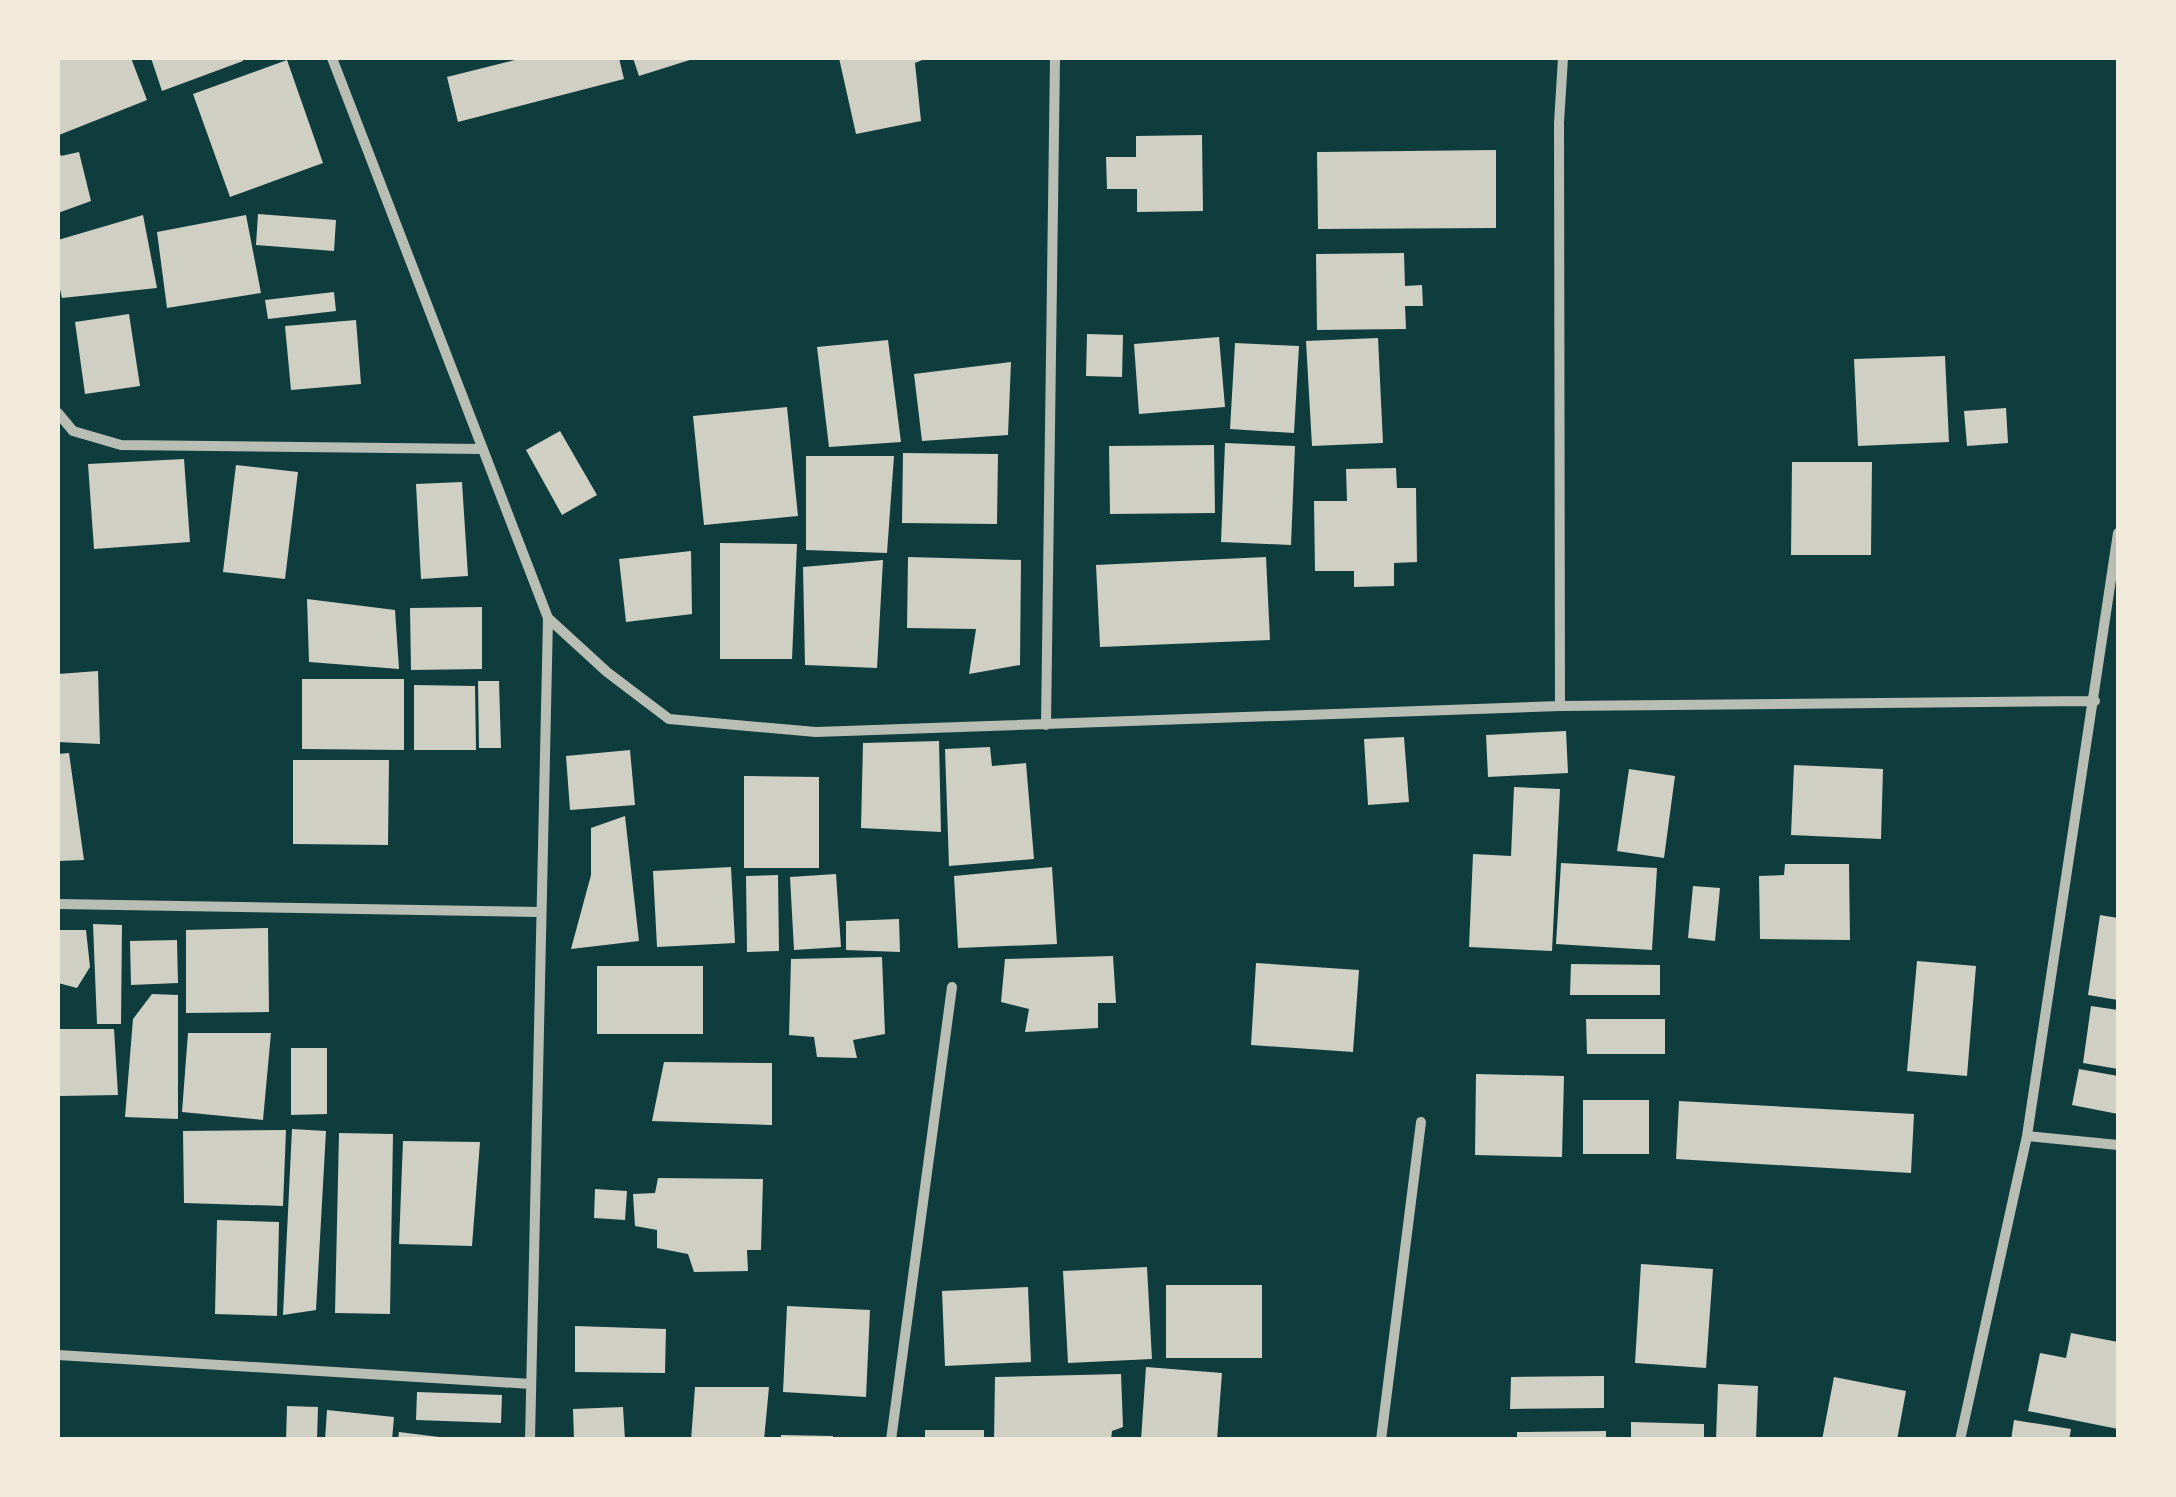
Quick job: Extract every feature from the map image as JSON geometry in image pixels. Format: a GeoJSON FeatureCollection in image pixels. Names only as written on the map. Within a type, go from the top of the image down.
{"type":"FeatureCollection","features":[{"type":"Feature","properties":{"kind":"street"},"geometry":{"type":"LineString","coordinates":[[332,58],[548,618],[530,1440]]}},
{"type":"Feature","properties":{"kind":"street"},"geometry":{"type":"LineString","coordinates":[[1046,725],[1055,58]]}},
{"type":"Feature","properties":{"kind":"street"},"geometry":{"type":"LineString","coordinates":[[1560,706],[1562,58]]}},
{"type":"Feature","properties":{"kind":"street"},"geometry":{"type":"LineString","coordinates":[[58,413],[73,431],[122,445],[482,448]]}},
{"type":"Feature","properties":{"kind":"street"},"geometry":{"type":"LineString","coordinates":[[1960,1440],[2028,1136],[2118,532]]}},
{"type":"Feature","properties":{"kind":"street"},"geometry":{"type":"LineString","coordinates":[[548,618],[607,672],[669,720],[816,732],[1560,706],[2095,701]]}},
{"type":"Feature","properties":{"kind":"street"},"geometry":{"type":"LineString","coordinates":[[58,904],[542,912]]}},
{"type":"Feature","properties":{"kind":"street"},"geometry":{"type":"LineString","coordinates":[[891,1440],[952,987]]}},
{"type":"Feature","properties":{"kind":"street"},"geometry":{"type":"LineString","coordinates":[[1380,1440],[1421,1122]]}},
{"type":"Feature","properties":{"kind":"street"},"geometry":{"type":"LineString","coordinates":[[2028,1136],[2118,1145]]}},
{"type":"Feature","properties":{"kind":"street"},"geometry":{"type":"LineString","coordinates":[[58,1355],[531,1384]]}},
{"type":"Feature","properties":{"kind":"building"},"geometry":{"type":"Polygon","coordinates":[[[58,58],[131,58],[147,100],[59,135],[58,58]]]}},
{"type":"Feature","properties":{"kind":"building"},"geometry":{"type":"Polygon","coordinates":[[[151,58],[242,58],[243,61],[162,91],[151,58]]]}},
{"type":"Feature","properties":{"kind":"building"},"geometry":{"type":"Polygon","coordinates":[[[523,58],[619,58],[624,79],[458,122],[447,77],[523,58]]]}},
{"type":"Feature","properties":{"kind":"building"},"geometry":{"type":"Polygon","coordinates":[[[633,58],[696,58],[639,76],[633,58]]]}},
{"type":"Feature","properties":{"kind":"building"},"geometry":{"type":"Polygon","coordinates":[[[839,58],[927,58],[915,63],[921,121],[856,134],[839,58]]]}},
{"type":"Feature","properties":{"kind":"building"},"geometry":{"type":"Polygon","coordinates":[[[287,60],[323,163],[230,197],[193,94],[287,60]]]}},
{"type":"Feature","properties":{"kind":"building"},"geometry":{"type":"Polygon","coordinates":[[[1202,135],[1203,211],[1137,212],[1137,189],[1107,189],[1106,157],[1136,157],[1136,136],[1202,135]]]}},
{"type":"Feature","properties":{"kind":"building"},"geometry":{"type":"Polygon","coordinates":[[[58,148],[61,156],[79,152],[91,201],[58,213],[58,148]]]}},
{"type":"Feature","properties":{"kind":"building"},"geometry":{"type":"Polygon","coordinates":[[[1496,150],[1496,228],[1318,229],[1317,152],[1496,150]]]}},
{"type":"Feature","properties":{"kind":"building"},"geometry":{"type":"Polygon","coordinates":[[[258,214],[336,220],[334,251],[256,245],[258,214]]]}},
{"type":"Feature","properties":{"kind":"building"},"geometry":{"type":"Polygon","coordinates":[[[143,215],[157,288],[62,298],[58,240],[143,215]]]}},
{"type":"Feature","properties":{"kind":"building"},"geometry":{"type":"Polygon","coordinates":[[[246,215],[261,293],[167,308],[157,232],[246,215]]]}},
{"type":"Feature","properties":{"kind":"building"},"geometry":{"type":"Polygon","coordinates":[[[1404,253],[1405,286],[1422,285],[1423,306],[1405,306],[1406,329],[1317,330],[1316,254],[1404,253]]]}},
{"type":"Feature","properties":{"kind":"building"},"geometry":{"type":"Polygon","coordinates":[[[334,292],[336,311],[268,319],[265,300],[334,292]]]}},
{"type":"Feature","properties":{"kind":"building"},"geometry":{"type":"Polygon","coordinates":[[[129,314],[140,386],[85,394],[75,322],[129,314]]]}},
{"type":"Feature","properties":{"kind":"building"},"geometry":{"type":"Polygon","coordinates":[[[356,320],[361,384],[291,390],[285,326],[356,320]]]}},
{"type":"Feature","properties":{"kind":"building"},"geometry":{"type":"Polygon","coordinates":[[[1087,334],[1123,335],[1122,377],[1086,376],[1087,334]]]}},
{"type":"Feature","properties":{"kind":"building"},"geometry":{"type":"Polygon","coordinates":[[[1219,337],[1225,407],[1139,414],[1134,344],[1219,337]]]}},
{"type":"Feature","properties":{"kind":"building"},"geometry":{"type":"Polygon","coordinates":[[[1378,338],[1383,443],[1312,446],[1306,341],[1378,338]]]}},
{"type":"Feature","properties":{"kind":"building"},"geometry":{"type":"Polygon","coordinates":[[[888,340],[901,442],[829,447],[817,347],[888,340]]]}},
{"type":"Feature","properties":{"kind":"building"},"geometry":{"type":"Polygon","coordinates":[[[1235,343],[1299,346],[1294,433],[1230,429],[1235,343]]]}},
{"type":"Feature","properties":{"kind":"building"},"geometry":{"type":"Polygon","coordinates":[[[1945,356],[1949,442],[1858,446],[1854,359],[1945,356]]]}},
{"type":"Feature","properties":{"kind":"building"},"geometry":{"type":"Polygon","coordinates":[[[1011,362],[1008,435],[922,441],[914,374],[1011,362]]]}},
{"type":"Feature","properties":{"kind":"building"},"geometry":{"type":"Polygon","coordinates":[[[787,407],[798,516],[704,525],[693,416],[787,407]]]}},
{"type":"Feature","properties":{"kind":"building"},"geometry":{"type":"Polygon","coordinates":[[[2006,408],[2008,443],[1967,446],[1964,411],[2006,408]]]}},
{"type":"Feature","properties":{"kind":"building"},"geometry":{"type":"Polygon","coordinates":[[[560,431],[597,495],[562,515],[526,450],[560,431]]]}},
{"type":"Feature","properties":{"kind":"building"},"geometry":{"type":"Polygon","coordinates":[[[1225,443],[1295,446],[1291,545],[1221,542],[1225,443]]]}},
{"type":"Feature","properties":{"kind":"building"},"geometry":{"type":"Polygon","coordinates":[[[1214,445],[1215,513],[1110,514],[1109,446],[1214,445]]]}},
{"type":"Feature","properties":{"kind":"building"},"geometry":{"type":"Polygon","coordinates":[[[903,453],[998,454],[997,524],[902,523],[903,453]]]}},
{"type":"Feature","properties":{"kind":"building"},"geometry":{"type":"Polygon","coordinates":[[[806,456],[894,456],[887,553],[806,550],[806,456]]]}},
{"type":"Feature","properties":{"kind":"building"},"geometry":{"type":"Polygon","coordinates":[[[184,459],[190,542],[94,549],[88,464],[184,459]]]}},
{"type":"Feature","properties":{"kind":"building"},"geometry":{"type":"Polygon","coordinates":[[[1792,462],[1872,462],[1871,555],[1791,555],[1792,462]]]}},
{"type":"Feature","properties":{"kind":"building"},"geometry":{"type":"Polygon","coordinates":[[[236,465],[298,472],[285,579],[223,572],[236,465]]]}},
{"type":"Feature","properties":{"kind":"building"},"geometry":{"type":"Polygon","coordinates":[[[1396,468],[1397,488],[1416,488],[1417,562],[1394,563],[1394,586],[1354,587],[1354,571],[1315,571],[1314,501],[1347,501],[1346,469],[1396,468]]]}},
{"type":"Feature","properties":{"kind":"building"},"geometry":{"type":"Polygon","coordinates":[[[462,482],[468,576],[421,579],[416,484],[462,482]]]}},
{"type":"Feature","properties":{"kind":"building"},"geometry":{"type":"Polygon","coordinates":[[[720,543],[797,544],[792,659],[720,659],[720,543]]]}},
{"type":"Feature","properties":{"kind":"building"},"geometry":{"type":"Polygon","coordinates":[[[691,551],[692,614],[626,622],[619,559],[691,551]]]}},
{"type":"Feature","properties":{"kind":"building"},"geometry":{"type":"Polygon","coordinates":[[[908,557],[1021,560],[1020,665],[969,674],[976,629],[907,628],[908,557]]]}},
{"type":"Feature","properties":{"kind":"building"},"geometry":{"type":"Polygon","coordinates":[[[1266,557],[1270,640],[1100,647],[1096,565],[1266,557]]]}},
{"type":"Feature","properties":{"kind":"building"},"geometry":{"type":"Polygon","coordinates":[[[883,560],[877,668],[805,665],[803,567],[883,560]]]}},
{"type":"Feature","properties":{"kind":"building"},"geometry":{"type":"Polygon","coordinates":[[[307,599],[395,610],[399,669],[309,662],[307,599]]]}},
{"type":"Feature","properties":{"kind":"building"},"geometry":{"type":"Polygon","coordinates":[[[482,607],[482,669],[411,670],[410,608],[482,607]]]}},
{"type":"Feature","properties":{"kind":"building"},"geometry":{"type":"Polygon","coordinates":[[[98,671],[100,744],[58,742],[58,674],[98,671]]]}},
{"type":"Feature","properties":{"kind":"building"},"geometry":{"type":"Polygon","coordinates":[[[302,679],[404,679],[404,750],[302,749],[302,679]]]}},
{"type":"Feature","properties":{"kind":"building"},"geometry":{"type":"Polygon","coordinates":[[[478,681],[499,681],[501,748],[479,748],[478,681]]]}},
{"type":"Feature","properties":{"kind":"building"},"geometry":{"type":"Polygon","coordinates":[[[414,685],[475,686],[476,750],[414,750],[414,685]]]}},
{"type":"Feature","properties":{"kind":"building"},"geometry":{"type":"Polygon","coordinates":[[[1566,731],[1568,773],[1488,777],[1486,735],[1566,731]]]}},
{"type":"Feature","properties":{"kind":"building"},"geometry":{"type":"Polygon","coordinates":[[[1404,737],[1409,802],[1368,805],[1364,739],[1404,737]]]}},
{"type":"Feature","properties":{"kind":"building"},"geometry":{"type":"Polygon","coordinates":[[[939,741],[941,832],[861,828],[863,743],[939,741]]]}},
{"type":"Feature","properties":{"kind":"building"},"geometry":{"type":"Polygon","coordinates":[[[990,747],[992,766],[1026,763],[1034,859],[949,866],[945,749],[990,747]]]}},
{"type":"Feature","properties":{"kind":"building"},"geometry":{"type":"Polygon","coordinates":[[[630,750],[635,805],[570,810],[566,756],[630,750]]]}},
{"type":"Feature","properties":{"kind":"building"},"geometry":{"type":"Polygon","coordinates":[[[69,753],[84,860],[58,861],[58,754],[69,753]]]}},
{"type":"Feature","properties":{"kind":"building"},"geometry":{"type":"Polygon","coordinates":[[[293,760],[389,760],[388,845],[293,844],[293,760]]]}},
{"type":"Feature","properties":{"kind":"building"},"geometry":{"type":"Polygon","coordinates":[[[1794,765],[1883,769],[1881,839],[1791,835],[1794,765]]]}},
{"type":"Feature","properties":{"kind":"building"},"geometry":{"type":"Polygon","coordinates":[[[1629,769],[1675,776],[1664,858],[1617,851],[1629,769]]]}},
{"type":"Feature","properties":{"kind":"building"},"geometry":{"type":"Polygon","coordinates":[[[744,776],[819,777],[819,868],[744,868],[744,776]]]}},
{"type":"Feature","properties":{"kind":"building"},"geometry":{"type":"Polygon","coordinates":[[[1514,787],[1560,789],[1552,951],[1469,947],[1473,854],[1511,856],[1514,787]]]}},
{"type":"Feature","properties":{"kind":"building"},"geometry":{"type":"Polygon","coordinates":[[[625,816],[639,941],[571,949],[591,875],[591,828],[625,816]]]}},
{"type":"Feature","properties":{"kind":"building"},"geometry":{"type":"Polygon","coordinates":[[[1561,863],[1657,868],[1652,950],[1556,944],[1561,863]]]}},
{"type":"Feature","properties":{"kind":"building"},"geometry":{"type":"Polygon","coordinates":[[[1785,864],[1849,864],[1850,940],[1760,939],[1759,876],[1784,875],[1785,864]]]}},
{"type":"Feature","properties":{"kind":"building"},"geometry":{"type":"Polygon","coordinates":[[[731,867],[735,943],[657,947],[653,871],[731,867]]]}},
{"type":"Feature","properties":{"kind":"building"},"geometry":{"type":"Polygon","coordinates":[[[1052,867],[1057,944],[958,948],[954,876],[1052,867]]]}},
{"type":"Feature","properties":{"kind":"building"},"geometry":{"type":"Polygon","coordinates":[[[836,874],[841,947],[794,950],[790,877],[836,874]]]}},
{"type":"Feature","properties":{"kind":"building"},"geometry":{"type":"Polygon","coordinates":[[[778,875],[779,951],[747,952],[746,876],[778,875]]]}},
{"type":"Feature","properties":{"kind":"building"},"geometry":{"type":"Polygon","coordinates":[[[1693,886],[1720,888],[1715,941],[1688,938],[1693,886]]]}},
{"type":"Feature","properties":{"kind":"building"},"geometry":{"type":"Polygon","coordinates":[[[2100,915],[2118,918],[2118,1000],[2088,995],[2100,915]]]}},
{"type":"Feature","properties":{"kind":"building"},"geometry":{"type":"Polygon","coordinates":[[[899,919],[900,952],[846,950],[846,921],[899,919]]]}},
{"type":"Feature","properties":{"kind":"building"},"geometry":{"type":"Polygon","coordinates":[[[93,924],[122,925],[121,1024],[97,1024],[93,924]]]}},
{"type":"Feature","properties":{"kind":"building"},"geometry":{"type":"Polygon","coordinates":[[[268,928],[269,1012],[186,1013],[186,930],[268,928]]]}},
{"type":"Feature","properties":{"kind":"building"},"geometry":{"type":"Polygon","coordinates":[[[58,930],[86,930],[90,967],[77,988],[58,983],[58,930]]]}},
{"type":"Feature","properties":{"kind":"building"},"geometry":{"type":"Polygon","coordinates":[[[177,940],[178,983],[131,985],[130,941],[177,940]]]}},
{"type":"Feature","properties":{"kind":"building"},"geometry":{"type":"Polygon","coordinates":[[[1113,956],[1116,1003],[1098,1003],[1098,1028],[1025,1032],[1029,1009],[1001,1002],[1005,959],[1113,956]]]}},
{"type":"Feature","properties":{"kind":"building"},"geometry":{"type":"Polygon","coordinates":[[[882,957],[885,1034],[853,1040],[857,1058],[817,1057],[814,1037],[789,1035],[791,959],[882,957]]]}},
{"type":"Feature","properties":{"kind":"building"},"geometry":{"type":"Polygon","coordinates":[[[1917,961],[1976,966],[1967,1076],[1907,1071],[1917,961]]]}},
{"type":"Feature","properties":{"kind":"building"},"geometry":{"type":"Polygon","coordinates":[[[1256,963],[1359,970],[1353,1052],[1251,1045],[1256,963]]]}},
{"type":"Feature","properties":{"kind":"building"},"geometry":{"type":"Polygon","coordinates":[[[1571,964],[1660,965],[1660,995],[1570,995],[1571,964]]]}},
{"type":"Feature","properties":{"kind":"building"},"geometry":{"type":"Polygon","coordinates":[[[597,966],[703,966],[703,1034],[597,1034],[597,966]]]}},
{"type":"Feature","properties":{"kind":"building"},"geometry":{"type":"Polygon","coordinates":[[[152,994],[178,995],[178,1119],[125,1117],[133,1019],[152,994]]]}},
{"type":"Feature","properties":{"kind":"building"},"geometry":{"type":"Polygon","coordinates":[[[2091,1006],[2118,1010],[2118,1069],[2083,1063],[2091,1006]]]}},
{"type":"Feature","properties":{"kind":"building"},"geometry":{"type":"Polygon","coordinates":[[[1586,1019],[1665,1019],[1665,1054],[1587,1054],[1586,1019]]]}},
{"type":"Feature","properties":{"kind":"building"},"geometry":{"type":"Polygon","coordinates":[[[59,1029],[114,1029],[118,1095],[60,1096],[59,1029]]]}},
{"type":"Feature","properties":{"kind":"building"},"geometry":{"type":"Polygon","coordinates":[[[188,1033],[271,1033],[263,1120],[182,1112],[188,1033]]]}},
{"type":"Feature","properties":{"kind":"building"},"geometry":{"type":"Polygon","coordinates":[[[291,1048],[327,1048],[327,1114],[291,1115],[291,1048]]]}},
{"type":"Feature","properties":{"kind":"building"},"geometry":{"type":"Polygon","coordinates":[[[664,1062],[772,1063],[772,1125],[652,1121],[664,1062]]]}},
{"type":"Feature","properties":{"kind":"building"},"geometry":{"type":"Polygon","coordinates":[[[2079,1069],[2118,1076],[2118,1114],[2072,1105],[2079,1069]]]}},
{"type":"Feature","properties":{"kind":"building"},"geometry":{"type":"Polygon","coordinates":[[[1476,1074],[1564,1076],[1562,1157],[1475,1155],[1476,1074]]]}},
{"type":"Feature","properties":{"kind":"building"},"geometry":{"type":"Polygon","coordinates":[[[1583,1100],[1649,1100],[1649,1154],[1583,1154],[1583,1100]]]}},
{"type":"Feature","properties":{"kind":"building"},"geometry":{"type":"Polygon","coordinates":[[[1679,1101],[1914,1114],[1911,1173],[1676,1159],[1679,1101]]]}},
{"type":"Feature","properties":{"kind":"building"},"geometry":{"type":"Polygon","coordinates":[[[292,1129],[326,1131],[316,1310],[283,1315],[292,1129]]]}},
{"type":"Feature","properties":{"kind":"building"},"geometry":{"type":"Polygon","coordinates":[[[286,1130],[283,1206],[184,1203],[183,1131],[286,1130]]]}},
{"type":"Feature","properties":{"kind":"building"},"geometry":{"type":"Polygon","coordinates":[[[339,1133],[393,1134],[390,1314],[335,1313],[339,1133]]]}},
{"type":"Feature","properties":{"kind":"building"},"geometry":{"type":"Polygon","coordinates":[[[403,1141],[480,1142],[472,1246],[399,1244],[403,1141]]]}},
{"type":"Feature","properties":{"kind":"building"},"geometry":{"type":"Polygon","coordinates":[[[658,1178],[763,1179],[761,1250],[747,1250],[748,1271],[694,1272],[688,1254],[657,1248],[657,1230],[635,1226],[633,1194],[655,1193],[658,1178]]]}},
{"type":"Feature","properties":{"kind":"building"},"geometry":{"type":"Polygon","coordinates":[[[595,1189],[627,1191],[625,1220],[594,1218],[595,1189]]]}},
{"type":"Feature","properties":{"kind":"building"},"geometry":{"type":"Polygon","coordinates":[[[217,1220],[279,1222],[277,1316],[215,1314],[217,1220]]]}},
{"type":"Feature","properties":{"kind":"building"},"geometry":{"type":"Polygon","coordinates":[[[1641,1264],[1713,1269],[1706,1368],[1635,1363],[1641,1264]]]}},
{"type":"Feature","properties":{"kind":"building"},"geometry":{"type":"Polygon","coordinates":[[[1147,1267],[1152,1359],[1068,1363],[1063,1271],[1147,1267]]]}},
{"type":"Feature","properties":{"kind":"building"},"geometry":{"type":"Polygon","coordinates":[[[1166,1285],[1262,1285],[1262,1358],[1166,1358],[1166,1285]]]}},
{"type":"Feature","properties":{"kind":"building"},"geometry":{"type":"Polygon","coordinates":[[[1028,1287],[1031,1362],[945,1366],[942,1291],[1028,1287]]]}},
{"type":"Feature","properties":{"kind":"building"},"geometry":{"type":"Polygon","coordinates":[[[787,1306],[870,1310],[866,1397],[783,1392],[787,1306]]]}},
{"type":"Feature","properties":{"kind":"building"},"geometry":{"type":"Polygon","coordinates":[[[575,1326],[666,1329],[665,1373],[575,1372],[575,1326]]]}},
{"type":"Feature","properties":{"kind":"building"},"geometry":{"type":"Polygon","coordinates":[[[2071,1333],[2118,1342],[2118,1429],[2028,1411],[2040,1353],[2066,1358],[2071,1333]]]}},
{"type":"Feature","properties":{"kind":"building"},"geometry":{"type":"Polygon","coordinates":[[[1146,1367],[1222,1373],[1217,1440],[1141,1440],[1146,1367]]]}},
{"type":"Feature","properties":{"kind":"building"},"geometry":{"type":"Polygon","coordinates":[[[1121,1374],[1123,1427],[1112,1431],[1111,1440],[994,1440],[995,1377],[1121,1374]]]}},
{"type":"Feature","properties":{"kind":"building"},"geometry":{"type":"Polygon","coordinates":[[[1604,1376],[1604,1408],[1510,1409],[1511,1377],[1604,1376]]]}},
{"type":"Feature","properties":{"kind":"building"},"geometry":{"type":"Polygon","coordinates":[[[1834,1377],[1906,1391],[1897,1440],[1822,1440],[1834,1377]]]}},
{"type":"Feature","properties":{"kind":"building"},"geometry":{"type":"Polygon","coordinates":[[[1718,1384],[1758,1386],[1756,1440],[1716,1440],[1718,1384]]]}},
{"type":"Feature","properties":{"kind":"building"},"geometry":{"type":"Polygon","coordinates":[[[695,1387],[769,1387],[764,1440],[691,1440],[695,1387]]]}},
{"type":"Feature","properties":{"kind":"building"},"geometry":{"type":"Polygon","coordinates":[[[417,1392],[502,1395],[501,1423],[416,1420],[417,1392]]]}},
{"type":"Feature","properties":{"kind":"building"},"geometry":{"type":"Polygon","coordinates":[[[287,1406],[318,1407],[317,1440],[286,1440],[287,1406]]]}},
{"type":"Feature","properties":{"kind":"building"},"geometry":{"type":"Polygon","coordinates":[[[623,1407],[625,1440],[574,1440],[573,1409],[623,1407]]]}},
{"type":"Feature","properties":{"kind":"building"},"geometry":{"type":"Polygon","coordinates":[[[327,1410],[394,1417],[392,1440],[325,1440],[327,1410]]]}},
{"type":"Feature","properties":{"kind":"building"},"geometry":{"type":"Polygon","coordinates":[[[2014,1420],[2071,1429],[2069,1440],[2011,1440],[2014,1420]]]}},
{"type":"Feature","properties":{"kind":"building"},"geometry":{"type":"Polygon","coordinates":[[[1631,1422],[1704,1424],[1704,1440],[1631,1440],[1631,1422]]]}},
{"type":"Feature","properties":{"kind":"building"},"geometry":{"type":"Polygon","coordinates":[[[925,1430],[984,1430],[984,1440],[925,1440],[925,1430]]]}},
{"type":"Feature","properties":{"kind":"building"},"geometry":{"type":"Polygon","coordinates":[[[1606,1431],[1606,1440],[1517,1440],[1517,1432],[1606,1431]]]}},
{"type":"Feature","properties":{"kind":"building"},"geometry":{"type":"Polygon","coordinates":[[[399,1432],[439,1437],[439,1440],[398,1440],[399,1432]]]}},
{"type":"Feature","properties":{"kind":"building"},"geometry":{"type":"Polygon","coordinates":[[[781,1435],[833,1436],[833,1440],[781,1440],[781,1435]]]}}]}
